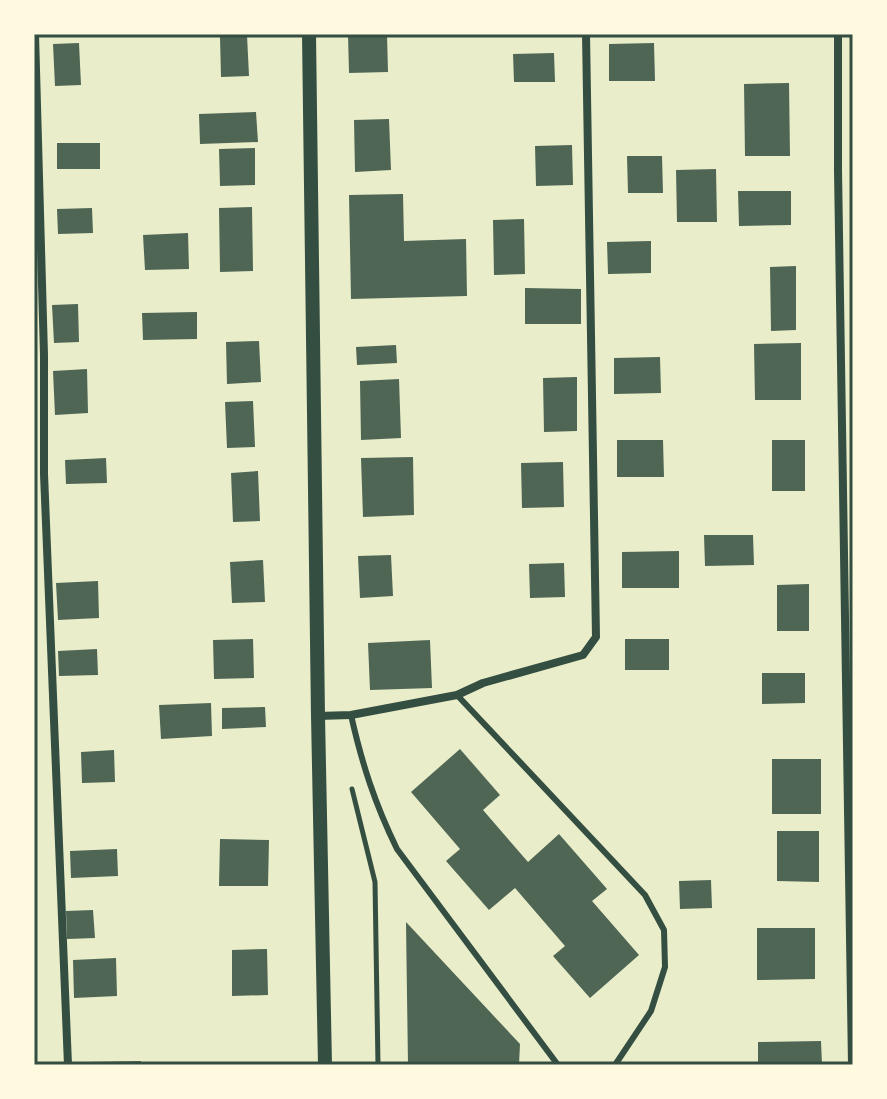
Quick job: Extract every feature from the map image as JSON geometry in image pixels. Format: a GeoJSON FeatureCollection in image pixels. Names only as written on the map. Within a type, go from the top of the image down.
{"type":"FeatureCollection","features":[{"type":"Feature","properties":{"kind":"street"},"geometry":{"type":"LineString","coordinates":[[35,34],[44,355],[44,474],[68,1065]]}},
{"type":"Feature","properties":{"kind":"street"},"geometry":{"type":"LineString","coordinates":[[309,34],[325,1065]]}},
{"type":"Feature","properties":{"kind":"street"},"geometry":{"type":"LineString","coordinates":[[318,716],[351,715],[457,695],[483,683],[583,655],[596,637],[586,34]]}},
{"type":"Feature","properties":{"kind":"street"},"geometry":{"type":"LineString","coordinates":[[838,34],[852,1065]]}},
{"type":"Feature","properties":{"kind":"lane"},"geometry":{"type":"LineString","coordinates":[[457,695],[645,895],[664,930],[665,967],[651,1011],[615,1065]]}},
{"type":"Feature","properties":{"kind":"lane"},"geometry":{"type":"LineString","coordinates":[[351,715],[364,770],[397,849],[558,1065]]}},
{"type":"Feature","properties":{"kind":"path"},"geometry":{"type":"LineString","coordinates":[[351,786],[375,882],[378,1065]]}},
{"type":"Feature","properties":{"kind":"building"},"geometry":{"type":"Polygon","coordinates":[[[348,34],[387,34],[388,72],[349,73],[348,34]]]}},
{"type":"Feature","properties":{"kind":"building"},"geometry":{"type":"Polygon","coordinates":[[[247,35],[249,76],[221,77],[220,37],[247,35]]]}},
{"type":"Feature","properties":{"kind":"building"},"geometry":{"type":"Polygon","coordinates":[[[79,43],[81,85],[55,86],[53,44],[79,43]]]}},
{"type":"Feature","properties":{"kind":"building"},"geometry":{"type":"Polygon","coordinates":[[[654,43],[655,81],[609,81],[609,44],[654,43]]]}},
{"type":"Feature","properties":{"kind":"building"},"geometry":{"type":"Polygon","coordinates":[[[554,53],[555,82],[514,82],[513,54],[554,53]]]}},
{"type":"Feature","properties":{"kind":"building"},"geometry":{"type":"Polygon","coordinates":[[[789,83],[790,156],[745,156],[744,84],[789,83]]]}},
{"type":"Feature","properties":{"kind":"building"},"geometry":{"type":"Polygon","coordinates":[[[256,112],[258,142],[200,144],[199,114],[256,112]]]}},
{"type":"Feature","properties":{"kind":"building"},"geometry":{"type":"Polygon","coordinates":[[[389,119],[391,170],[355,172],[354,120],[389,119]]]}},
{"type":"Feature","properties":{"kind":"building"},"geometry":{"type":"Polygon","coordinates":[[[57,143],[100,143],[100,169],[57,169],[57,143]]]}},
{"type":"Feature","properties":{"kind":"building"},"geometry":{"type":"Polygon","coordinates":[[[572,145],[573,185],[536,186],[535,146],[572,145]]]}},
{"type":"Feature","properties":{"kind":"building"},"geometry":{"type":"Polygon","coordinates":[[[255,148],[255,185],[220,186],[219,149],[255,148]]]}},
{"type":"Feature","properties":{"kind":"building"},"geometry":{"type":"Polygon","coordinates":[[[627,156],[662,156],[663,193],[628,193],[627,156]]]}},
{"type":"Feature","properties":{"kind":"building"},"geometry":{"type":"Polygon","coordinates":[[[716,169],[717,222],[677,222],[676,170],[716,169]]]}},
{"type":"Feature","properties":{"kind":"building"},"geometry":{"type":"Polygon","coordinates":[[[738,191],[791,191],[791,225],[739,226],[738,191]]]}},
{"type":"Feature","properties":{"kind":"building"},"geometry":{"type":"Polygon","coordinates":[[[403,194],[404,241],[466,239],[467,296],[351,299],[349,195],[403,194]]]}},
{"type":"Feature","properties":{"kind":"building"},"geometry":{"type":"Polygon","coordinates":[[[252,207],[253,271],[220,272],[219,208],[252,207]]]}},
{"type":"Feature","properties":{"kind":"building"},"geometry":{"type":"Polygon","coordinates":[[[92,208],[93,233],[58,234],[57,209],[92,208]]]}},
{"type":"Feature","properties":{"kind":"building"},"geometry":{"type":"Polygon","coordinates":[[[524,219],[525,274],[494,275],[493,220],[524,219]]]}},
{"type":"Feature","properties":{"kind":"building"},"geometry":{"type":"Polygon","coordinates":[[[188,233],[189,269],[145,270],[143,235],[188,233]]]}},
{"type":"Feature","properties":{"kind":"building"},"geometry":{"type":"Polygon","coordinates":[[[651,241],[651,273],[608,274],[607,242],[651,241]]]}},
{"type":"Feature","properties":{"kind":"building"},"geometry":{"type":"Polygon","coordinates":[[[796,266],[796,330],[771,331],[770,267],[796,266]]]}},
{"type":"Feature","properties":{"kind":"building"},"geometry":{"type":"Polygon","coordinates":[[[525,288],[581,289],[581,324],[525,324],[525,288]]]}},
{"type":"Feature","properties":{"kind":"building"},"geometry":{"type":"Polygon","coordinates":[[[78,304],[79,342],[54,343],[52,305],[78,304]]]}},
{"type":"Feature","properties":{"kind":"building"},"geometry":{"type":"Polygon","coordinates":[[[197,312],[197,339],[143,340],[142,313],[197,312]]]}},
{"type":"Feature","properties":{"kind":"building"},"geometry":{"type":"Polygon","coordinates":[[[259,341],[261,382],[227,384],[226,342],[259,341]]]}},
{"type":"Feature","properties":{"kind":"building"},"geometry":{"type":"Polygon","coordinates":[[[801,343],[801,400],[755,400],[754,344],[801,343]]]}},
{"type":"Feature","properties":{"kind":"building"},"geometry":{"type":"Polygon","coordinates":[[[396,345],[397,363],[357,365],[356,347],[396,345]]]}},
{"type":"Feature","properties":{"kind":"building"},"geometry":{"type":"Polygon","coordinates":[[[660,357],[661,393],[614,394],[614,358],[660,357]]]}},
{"type":"Feature","properties":{"kind":"building"},"geometry":{"type":"Polygon","coordinates":[[[87,369],[88,413],[55,415],[53,371],[87,369]]]}},
{"type":"Feature","properties":{"kind":"building"},"geometry":{"type":"Polygon","coordinates":[[[577,377],[577,431],[544,432],[543,378],[577,377]]]}},
{"type":"Feature","properties":{"kind":"building"},"geometry":{"type":"Polygon","coordinates":[[[399,379],[401,438],[361,440],[360,381],[399,379]]]}},
{"type":"Feature","properties":{"kind":"building"},"geometry":{"type":"Polygon","coordinates":[[[253,401],[255,447],[227,448],[225,402],[253,401]]]}},
{"type":"Feature","properties":{"kind":"building"},"geometry":{"type":"Polygon","coordinates":[[[617,440],[663,440],[664,477],[617,477],[617,440]]]}},
{"type":"Feature","properties":{"kind":"building"},"geometry":{"type":"Polygon","coordinates":[[[772,440],[805,440],[805,491],[772,491],[772,440]]]}},
{"type":"Feature","properties":{"kind":"building"},"geometry":{"type":"Polygon","coordinates":[[[413,457],[414,515],[363,517],[361,458],[413,457]]]}},
{"type":"Feature","properties":{"kind":"building"},"geometry":{"type":"Polygon","coordinates":[[[106,458],[107,483],[66,484],[65,460],[106,458]]]}},
{"type":"Feature","properties":{"kind":"building"},"geometry":{"type":"Polygon","coordinates":[[[563,462],[564,507],[522,508],[521,463],[563,462]]]}},
{"type":"Feature","properties":{"kind":"building"},"geometry":{"type":"Polygon","coordinates":[[[258,471],[260,521],[233,522],[231,473],[258,471]]]}},
{"type":"Feature","properties":{"kind":"building"},"geometry":{"type":"Polygon","coordinates":[[[704,535],[753,535],[754,565],[705,566],[704,535]]]}},
{"type":"Feature","properties":{"kind":"building"},"geometry":{"type":"Polygon","coordinates":[[[679,551],[679,588],[622,588],[622,552],[679,551]]]}},
{"type":"Feature","properties":{"kind":"building"},"geometry":{"type":"Polygon","coordinates":[[[391,555],[393,596],[360,598],[358,556],[391,555]]]}},
{"type":"Feature","properties":{"kind":"building"},"geometry":{"type":"Polygon","coordinates":[[[263,560],[265,602],[232,603],[230,562],[263,560]]]}},
{"type":"Feature","properties":{"kind":"building"},"geometry":{"type":"Polygon","coordinates":[[[564,563],[565,597],[530,598],[529,564],[564,563]]]}},
{"type":"Feature","properties":{"kind":"building"},"geometry":{"type":"Polygon","coordinates":[[[98,581],[99,618],[58,620],[56,583],[98,581]]]}},
{"type":"Feature","properties":{"kind":"building"},"geometry":{"type":"Polygon","coordinates":[[[809,584],[809,631],[777,631],[777,585],[809,584]]]}},
{"type":"Feature","properties":{"kind":"building"},"geometry":{"type":"Polygon","coordinates":[[[253,639],[254,678],[214,679],[213,640],[253,639]]]}},
{"type":"Feature","properties":{"kind":"building"},"geometry":{"type":"Polygon","coordinates":[[[625,639],[669,639],[669,670],[625,670],[625,639]]]}},
{"type":"Feature","properties":{"kind":"building"},"geometry":{"type":"Polygon","coordinates":[[[430,640],[432,688],[370,690],[368,643],[430,640]]]}},
{"type":"Feature","properties":{"kind":"building"},"geometry":{"type":"Polygon","coordinates":[[[97,649],[98,675],[59,676],[58,651],[97,649]]]}},
{"type":"Feature","properties":{"kind":"building"},"geometry":{"type":"Polygon","coordinates":[[[762,673],[805,673],[805,703],[762,704],[762,673]]]}},
{"type":"Feature","properties":{"kind":"building"},"geometry":{"type":"Polygon","coordinates":[[[211,703],[212,736],[161,739],[159,705],[211,703]]]}},
{"type":"Feature","properties":{"kind":"building"},"geometry":{"type":"Polygon","coordinates":[[[265,707],[266,727],[222,729],[222,708],[265,707]]]}},
{"type":"Feature","properties":{"kind":"building"},"geometry":{"type":"Polygon","coordinates":[[[460,749],[500,795],[483,810],[528,862],[559,834],[607,889],[592,901],[639,955],[590,998],[553,956],[565,946],[515,888],[489,910],[446,861],[460,849],[411,792],[460,749]]]}},
{"type":"Feature","properties":{"kind":"building"},"geometry":{"type":"Polygon","coordinates":[[[114,750],[115,782],[82,783],[81,752],[114,750]]]}},
{"type":"Feature","properties":{"kind":"building"},"geometry":{"type":"Polygon","coordinates":[[[772,759],[821,759],[821,814],[772,814],[772,759]]]}},
{"type":"Feature","properties":{"kind":"building"},"geometry":{"type":"Polygon","coordinates":[[[777,831],[819,831],[819,882],[777,881],[777,831]]]}},
{"type":"Feature","properties":{"kind":"building"},"geometry":{"type":"Polygon","coordinates":[[[220,839],[269,840],[268,886],[219,886],[220,839]]]}},
{"type":"Feature","properties":{"kind":"building"},"geometry":{"type":"Polygon","coordinates":[[[117,849],[118,876],[71,878],[70,851],[117,849]]]}},
{"type":"Feature","properties":{"kind":"building"},"geometry":{"type":"Polygon","coordinates":[[[711,880],[712,908],[680,909],[679,881],[711,880]]]}},
{"type":"Feature","properties":{"kind":"building"},"geometry":{"type":"Polygon","coordinates":[[[93,910],[95,938],[67,939],[66,911],[93,910]]]}},
{"type":"Feature","properties":{"kind":"building"},"geometry":{"type":"Polygon","coordinates":[[[406,922],[520,1044],[519,1065],[408,1065],[406,922]]]}},
{"type":"Feature","properties":{"kind":"building"},"geometry":{"type":"Polygon","coordinates":[[[757,928],[815,928],[815,979],[757,980],[757,928]]]}},
{"type":"Feature","properties":{"kind":"building"},"geometry":{"type":"Polygon","coordinates":[[[267,949],[268,995],[232,996],[232,950],[267,949]]]}},
{"type":"Feature","properties":{"kind":"building"},"geometry":{"type":"Polygon","coordinates":[[[116,958],[117,996],[74,998],[73,960],[116,958]]]}},
{"type":"Feature","properties":{"kind":"building"},"geometry":{"type":"Polygon","coordinates":[[[821,1041],[822,1065],[758,1065],[758,1042],[821,1041]]]}},
{"type":"Feature","properties":{"kind":"building"},"geometry":{"type":"Polygon","coordinates":[[[141,1061],[141,1065],[88,1065],[88,1062],[141,1061]]]}}]}
